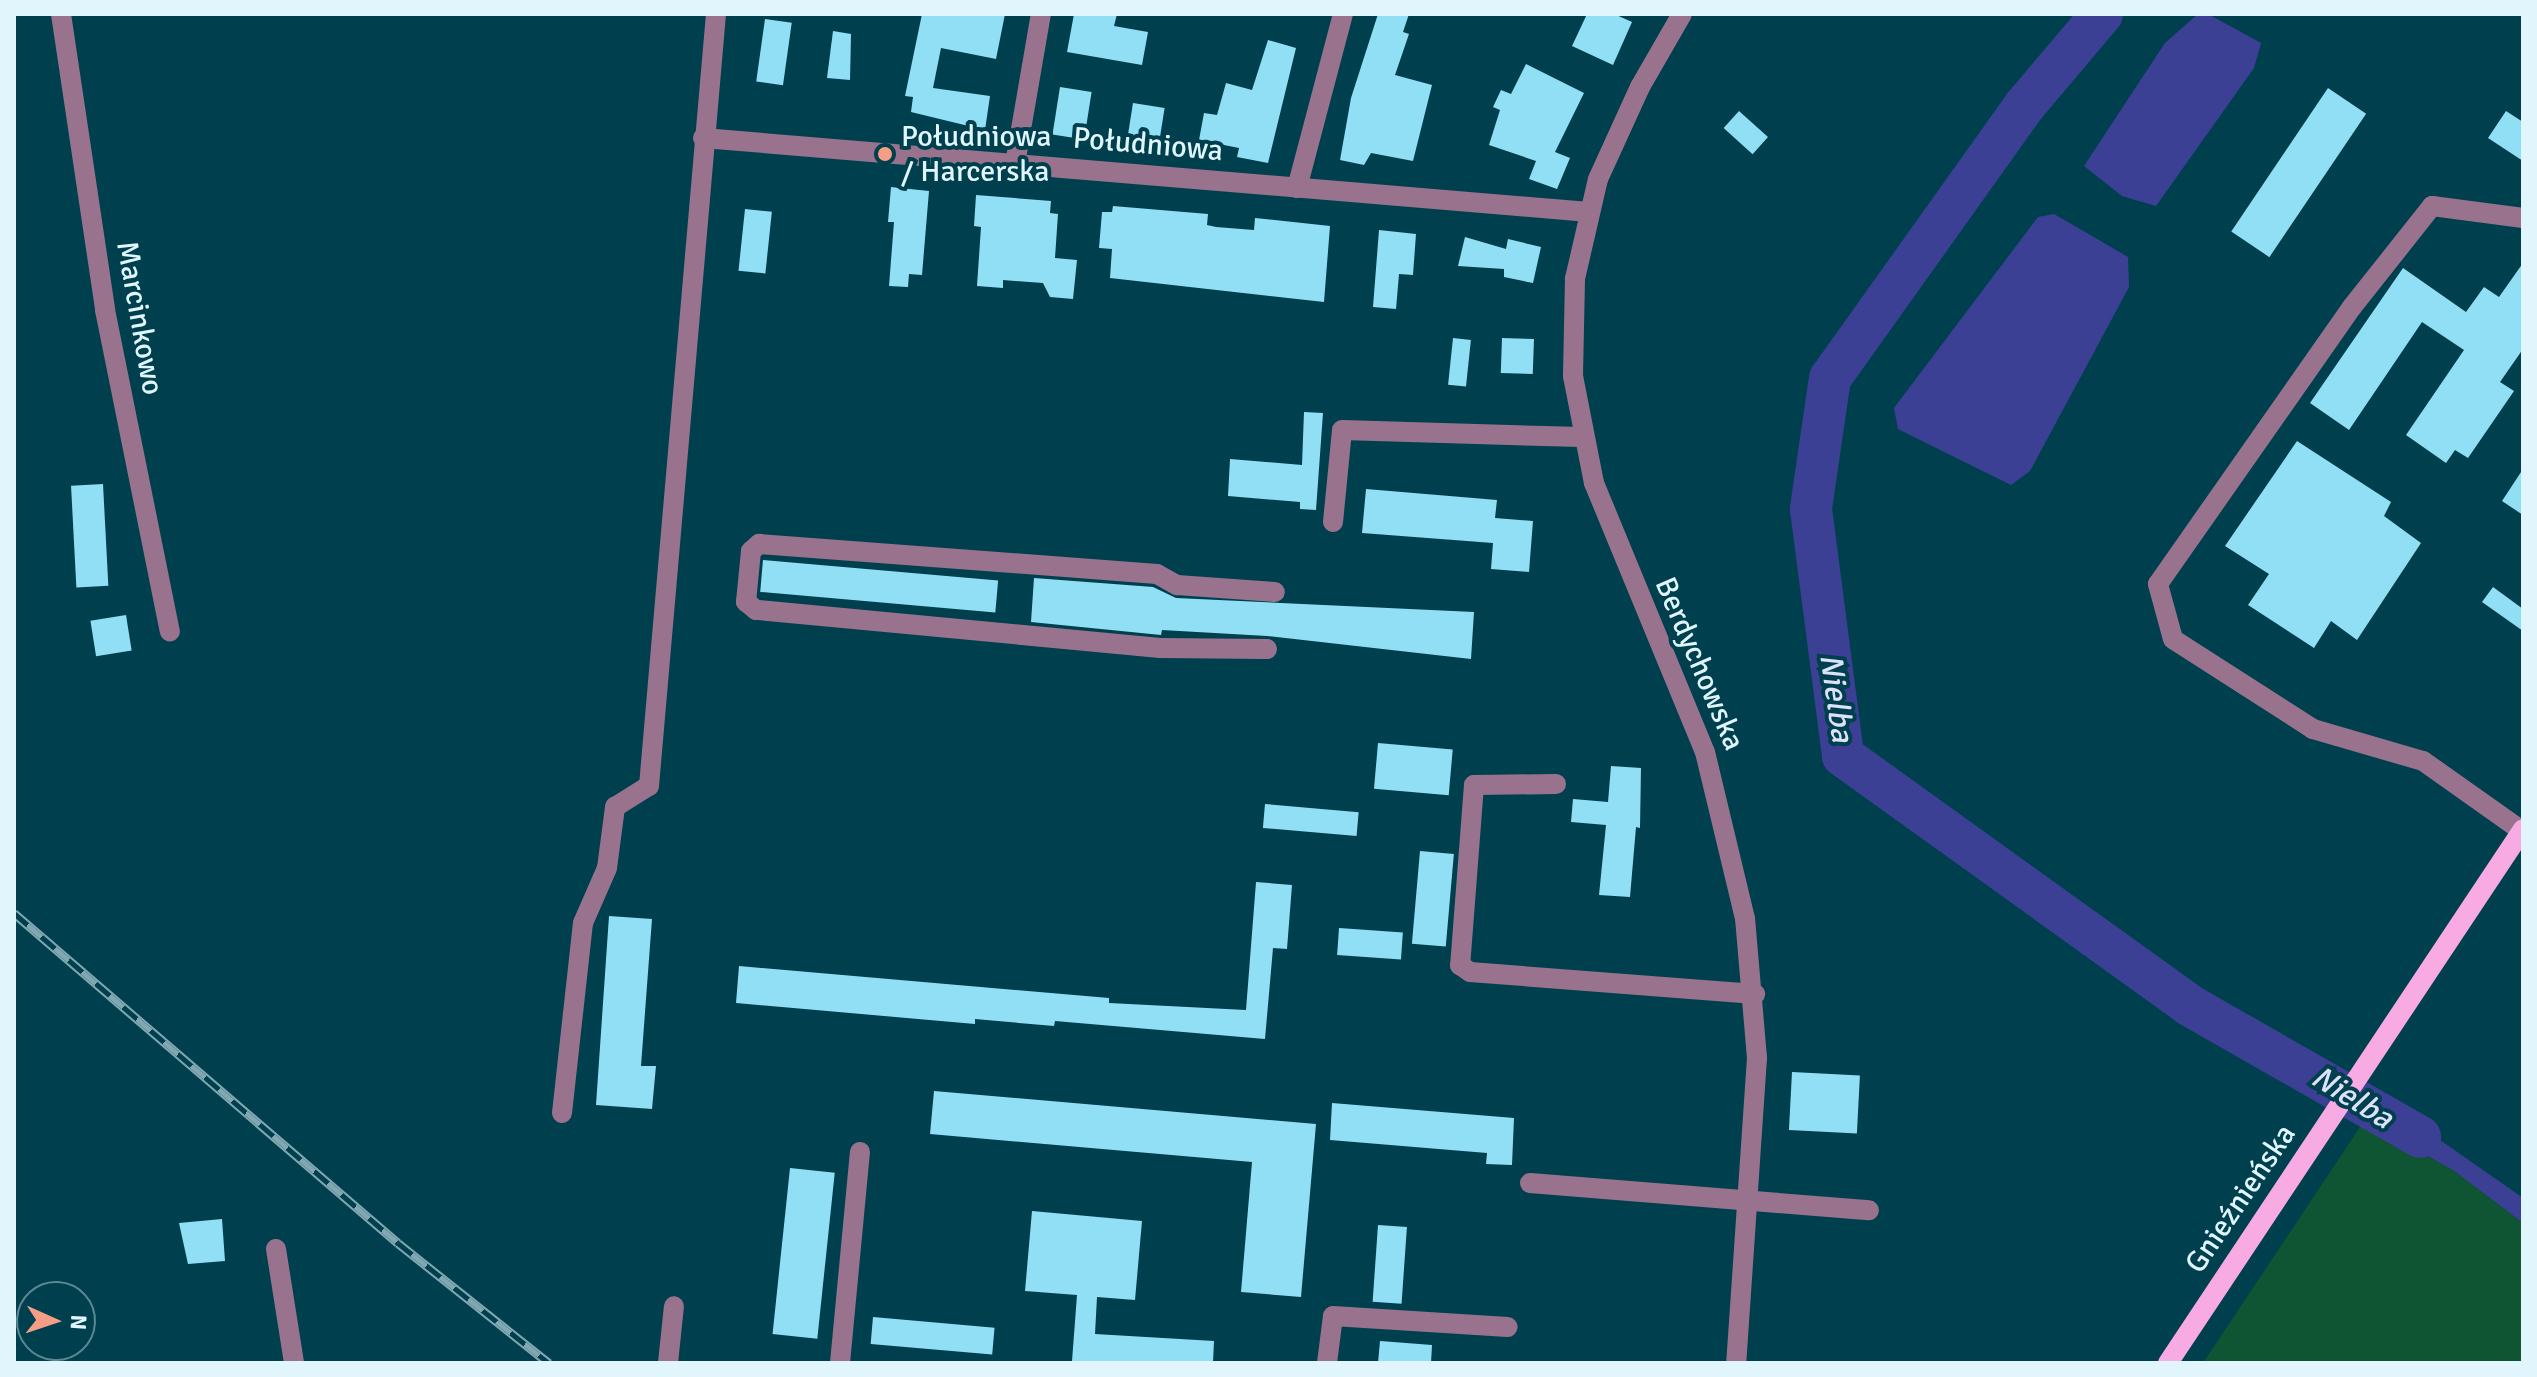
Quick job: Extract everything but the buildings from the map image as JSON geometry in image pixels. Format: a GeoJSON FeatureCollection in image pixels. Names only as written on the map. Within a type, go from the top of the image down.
{"type":"FeatureCollection","features":[{"type":"Feature","properties":{"kind":"main road","name":"Gnieźnieńska"},"geometry":{"type":"LineString","coordinates":[[2168,1363],[2522,830]]}},
{"type":"Feature","properties":{"kind":"street","name":"Marcinkowo"},"geometry":{"type":"LineString","coordinates":[[61,14],[105,310],[170,631]]}},
{"type":"Feature","properties":{"kind":"street"},"geometry":{"type":"LineString","coordinates":[[562,1113],[583,923],[607,868],[615,807],[649,786],[716,14]]}},
{"type":"Feature","properties":{"kind":"street"},"geometry":{"type":"LineString","coordinates":[[1015,164],[1041,14]]}},
{"type":"Feature","properties":{"kind":"street"},"geometry":{"type":"LineString","coordinates":[[1297,188],[1343,14]]}},
{"type":"Feature","properties":{"kind":"street","name":"Berdychowska"},"geometry":{"type":"LineString","coordinates":[[1682,14],[1609,149],[1589,212],[1572,322],[1581,437],[1614,540],[1719,795],[1745,918],[1755,994],[1756,1122],[1736,1363]]}},
{"type":"Feature","properties":{"kind":"street","name":"Południowa"},"geometry":{"type":"LineString","coordinates":[[703,138],[1589,212]]}},
{"type":"Feature","properties":{"kind":"street"},"geometry":{"type":"LineString","coordinates":[[2522,830],[2423,761],[2313,729],[2173,639],[2158,584],[2352,307],[2432,206],[2523,218]]}},
{"type":"Feature","properties":{"kind":"street"},"geometry":{"type":"LineString","coordinates":[[1333,522],[1342,430],[1581,437]]}},
{"type":"Feature","properties":{"kind":"street"},"geometry":{"type":"LineString","coordinates":[[1267,649],[1160,648],[756,610],[746,602],[751,551],[759,544],[1157,574],[1177,585],[1275,592]]}},
{"type":"Feature","properties":{"kind":"street"},"geometry":{"type":"LineString","coordinates":[[1556,784],[1474,785],[1460,965],[1470,972],[1755,994]]}},
{"type":"Feature","properties":{"kind":"street"},"geometry":{"type":"LineString","coordinates":[[840,1363],[860,1152]]}},
{"type":"Feature","properties":{"kind":"street"},"geometry":{"type":"LineString","coordinates":[[1530,1183],[1869,1210]]}},
{"type":"Feature","properties":{"kind":"street"},"geometry":{"type":"LineString","coordinates":[[276,1249],[294,1363]]}},
{"type":"Feature","properties":{"kind":"street"},"geometry":{"type":"LineString","coordinates":[[668,1363],[674,1306]]}},
{"type":"Feature","properties":{"kind":"street"},"geometry":{"type":"LineString","coordinates":[[1327,1363],[1333,1316],[1508,1327]]}},
{"type":"Feature","properties":{"kind":"green space"},"geometry":{"type":"Polygon","coordinates":[[[2364,1121],[2453,1170],[2523,1223],[2523,1363],[2203,1363],[2364,1121]]]}},
{"type":"Feature","properties":{"kind":"shaded area"},"geometry":{"type":"Polygon","coordinates":[[[2198,14],[2208,14],[2261,43],[2254,68],[2156,206],[2122,196],[2084,166],[2165,43],[2198,14]]]}},
{"type":"Feature","properties":{"kind":"shaded area"},"geometry":{"type":"Polygon","coordinates":[[[2054,214],[2128,257],[2129,287],[2030,471],[2011,485],[1898,429],[1894,408],[2038,217],[2054,214]]]}},
{"type":"Feature","properties":{"kind":"shaded area"},"geometry":{"type":"Polygon","coordinates":[[[2380,1098],[2523,1198],[2523,1223],[2453,1170],[2364,1121],[2380,1098]]]}},
{"type":"Feature","properties":{"kind":"waterway","name":"Nielba"},"geometry":{"type":"LineString","coordinates":[[2102,14],[2025,105],[1830,378],[1811,509],[1843,756],[2189,1005],[2420,1137]]}},
{"type":"Feature","properties":{"kind":"railway"},"geometry":{"type":"LineString","coordinates":[[14,913],[398,1243],[549,1363]]}},
{"type":"Feature","properties":{"kind":"place","name":"Południowa / Harcerska"},"geometry":{"type":"Point","coordinates":[885,154]}}]}
